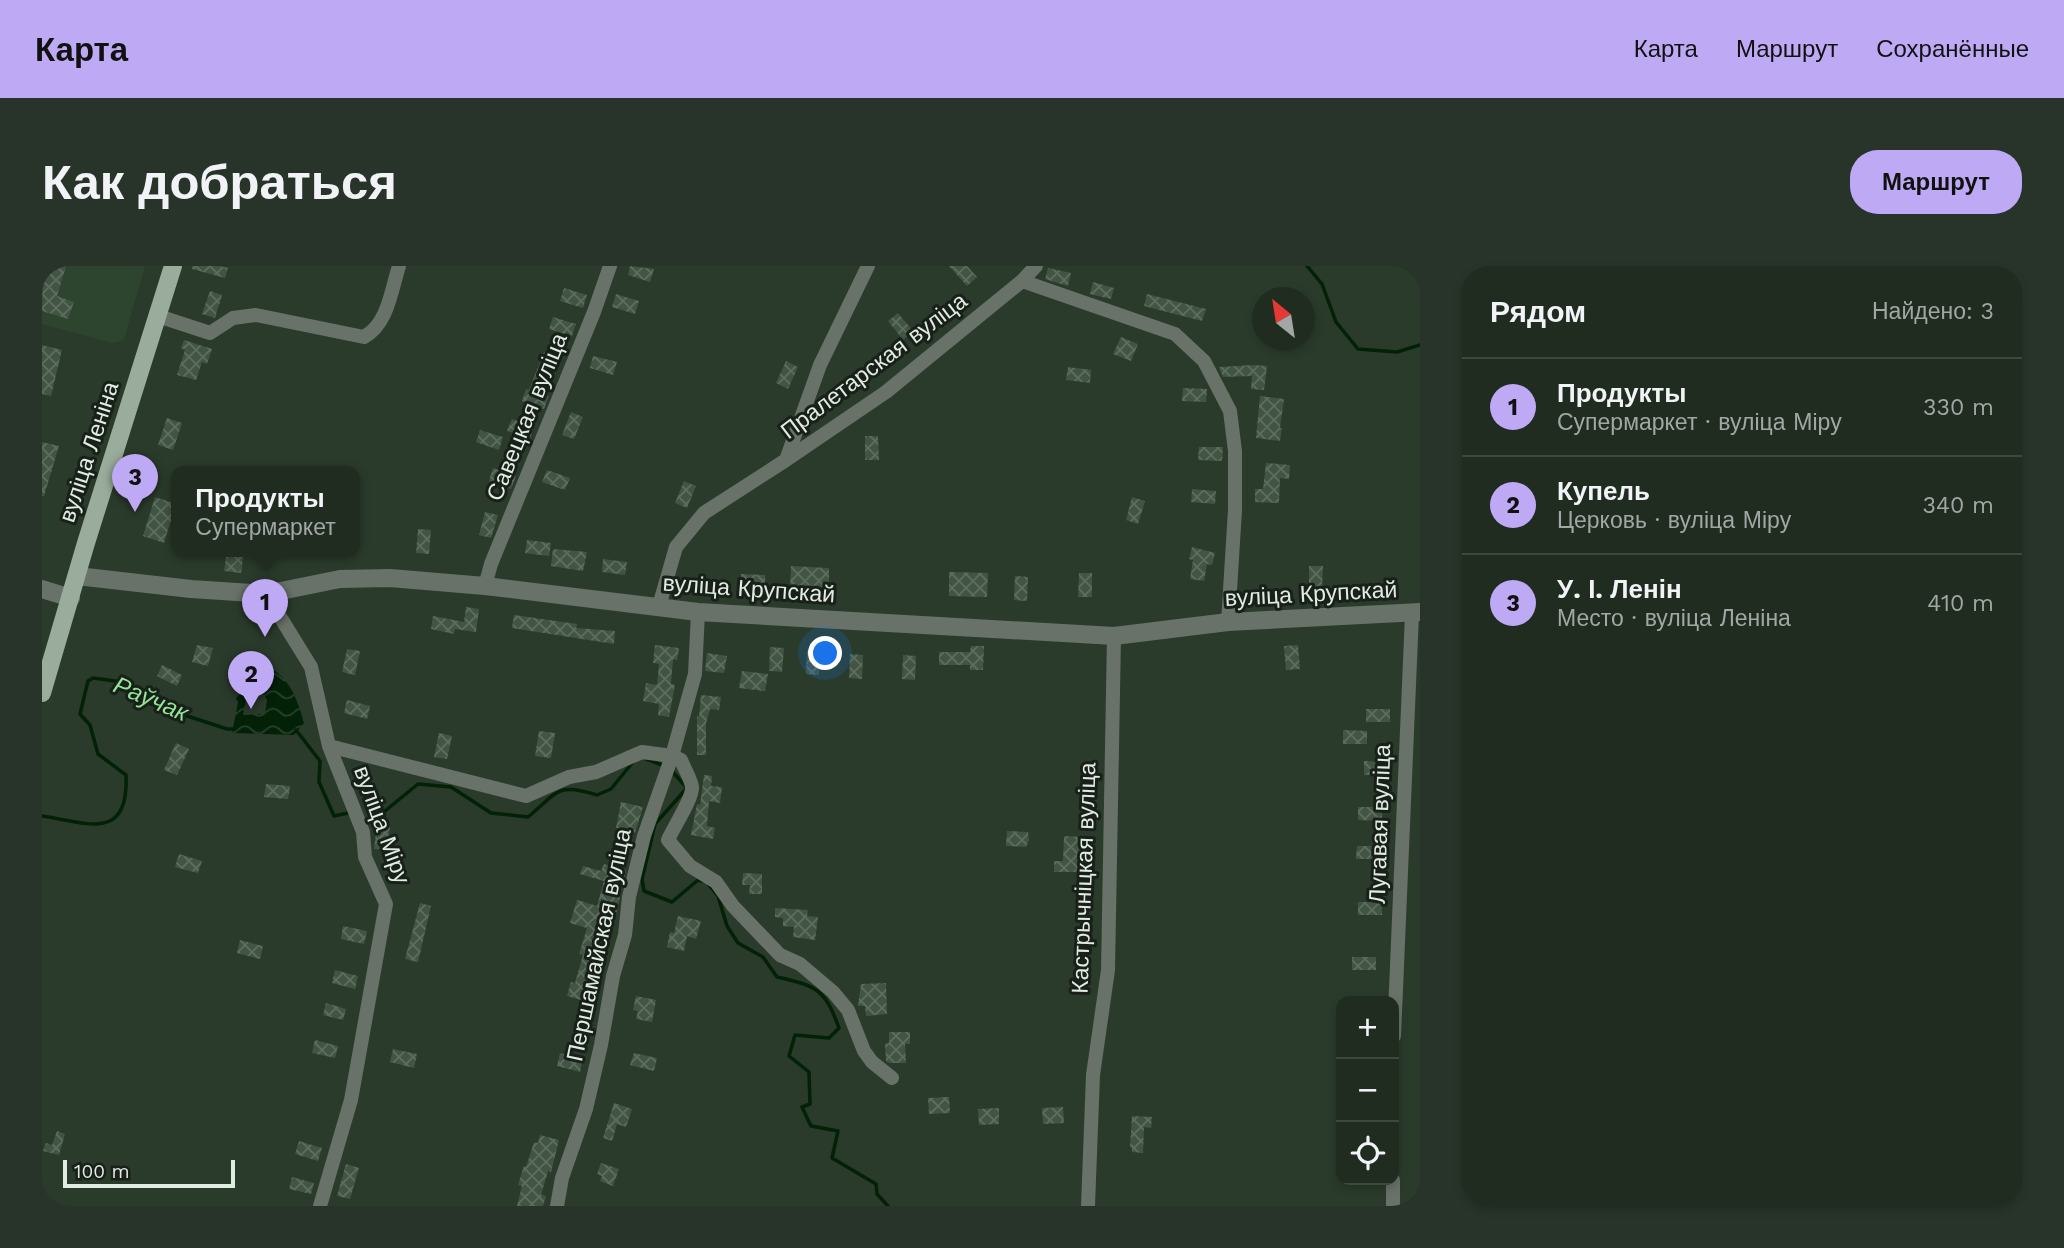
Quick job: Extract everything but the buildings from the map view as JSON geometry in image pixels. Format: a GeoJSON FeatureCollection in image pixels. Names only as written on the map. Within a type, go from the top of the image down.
{"type":"FeatureCollection","features":[{"type":"Feature","properties":{"kind":"main road","name":"вуліца Леніна"},"geometry":{"type":"LineString","coordinates":[[42,693],[173,266]]}},
{"type":"Feature","properties":{"kind":"street"},"geometry":{"type":"LineString","coordinates":[[158,316],[210,333],[233,318],[256,315],[364,337],[375,331],[384,315],[399,266]]}},
{"type":"Feature","properties":{"kind":"street","name":"Савецкая вуліца"},"geometry":{"type":"LineString","coordinates":[[485,586],[491,564],[594,312],[610,266]]}},
{"type":"Feature","properties":{"kind":"street","name":"Пралетарская вуліца"},"geometry":{"type":"LineString","coordinates":[[786,460],[820,365],[868,266]]}},
{"type":"Feature","properties":{"kind":"street","name":"Пралетарская вуліца"},"geometry":{"type":"LineString","coordinates":[[659,607],[676,547],[704,513],[886,392],[1022,281],[1036,266]]}},
{"type":"Feature","properties":{"kind":"street"},"geometry":{"type":"LineString","coordinates":[[1022,281],[1175,334],[1204,360],[1230,411],[1235,451],[1235,510],[1228,622]]}},
{"type":"Feature","properties":{"kind":"street","name":"вуліца Крупскай"},"geometry":{"type":"LineString","coordinates":[[77,576],[191,589],[266,594],[340,579],[390,578],[485,586],[698,612],[1114,636],[1228,622],[1416,613]]}},
{"type":"Feature","properties":{"kind":"street"},"geometry":{"type":"LineString","coordinates":[[42,589],[71,597]]}},
{"type":"Feature","properties":{"kind":"street","name":"вуліца Міру"},"geometry":{"type":"LineString","coordinates":[[266,594],[311,667],[329,746],[363,832],[365,857],[386,904],[351,1100],[320,1206]]}},
{"type":"Feature","properties":{"kind":"street","name":"Першамайская вуліца"},"geometry":{"type":"LineString","coordinates":[[556,1206],[562,1178],[586,1110],[644,836],[660,793],[695,674],[698,612]]}},
{"type":"Feature","properties":{"kind":"street","name":"Лугавая вуліца"},"geometry":{"type":"LineString","coordinates":[[1396,996],[1416,613]]}},
{"type":"Feature","properties":{"kind":"street","name":"Кастрычніцкая вуліца"},"geometry":{"type":"LineString","coordinates":[[1088,1206],[1093,1075],[1108,970],[1114,636]]}},
{"type":"Feature","properties":{"kind":"street"},"geometry":{"type":"LineString","coordinates":[[329,746],[526,796],[569,777],[596,772],[642,752],[669,763],[681,760],[692,786],[690,801],[682,809],[668,840],[674,850],[690,866],[716,882],[733,906],[780,955],[800,964],[828,986],[848,1010],[864,1051],[872,1062],[892,1078]]}},
{"type":"Feature","properties":{"kind":"street"},"geometry":{"type":"LineString","coordinates":[[1393,1185],[1393,1206]]}},
{"type":"Feature","properties":{"kind":"shaded area"},"geometry":{"type":"Polygon","coordinates":[[[42,266],[145,266],[124,340],[112,343],[42,324],[42,266]]]}},
{"type":"Feature","properties":{"kind":"water"},"geometry":{"type":"Polygon","coordinates":[[[262,665],[285,680],[299,705],[304,723],[294,735],[232,733],[238,702],[236,698],[249,681],[256,680],[255,673],[262,665]],[[259,688],[247,693],[243,715],[265,714],[267,700],[259,688]]]}},
{"type":"Feature","properties":{"kind":"waterway"},"geometry":{"type":"LineString","coordinates":[[1307,266],[1322,284],[1336,322],[1358,349],[1397,352],[1420,345]]}},
{"type":"Feature","properties":{"kind":"waterway","name":"Раўчак"},"geometry":{"type":"LineString","coordinates":[[42,816],[90,824],[113,819],[121,811],[126,775],[98,754],[90,725],[80,714],[88,681],[93,678],[115,681],[151,704],[227,729],[235,729]]}},
{"type":"Feature","properties":{"kind":"waterway","name":"Раўчак"},"geometry":{"type":"LineString","coordinates":[[296,730],[320,761],[319,782],[334,816],[348,813]]}},
{"type":"Feature","properties":{"kind":"waterway","name":"Раўчак"},"geometry":{"type":"LineString","coordinates":[[646,759],[665,766]]}},
{"type":"Feature","properties":{"kind":"waterway","name":"Раўчак"},"geometry":{"type":"LineString","coordinates":[[373,811],[385,811],[418,784],[451,787],[491,813],[528,817],[559,792],[574,789],[597,795],[611,789],[633,762]]}},
{"type":"Feature","properties":{"kind":"waterway","name":"Раўчак"},"geometry":{"type":"LineString","coordinates":[[671,770],[687,788],[655,824],[642,879],[644,891],[672,902],[698,880],[702,881]]}},
{"type":"Feature","properties":{"kind":"waterway","name":"Раўчак"},"geometry":{"type":"LineString","coordinates":[[709,885],[718,896],[727,926],[738,943],[763,957],[777,977],[811,987],[818,991],[829,1005],[839,1028],[829,1038],[795,1035],[789,1056],[809,1072],[810,1104],[802,1107],[811,1126],[838,1131],[832,1158],[876,1184],[877,1194],[888,1206]]}},
{"type":"Feature","properties":{"kind":"place","name":"У. І. Ленін"},"geometry":{"type":"Point","coordinates":[135,512]}},
{"type":"Feature","properties":{"kind":"place","name":"Продукты"},"geometry":{"type":"Point","coordinates":[265,637]}},
{"type":"Feature","properties":{"kind":"place","name":"Купель"},"geometry":{"type":"Point","coordinates":[251,709]}}]}
